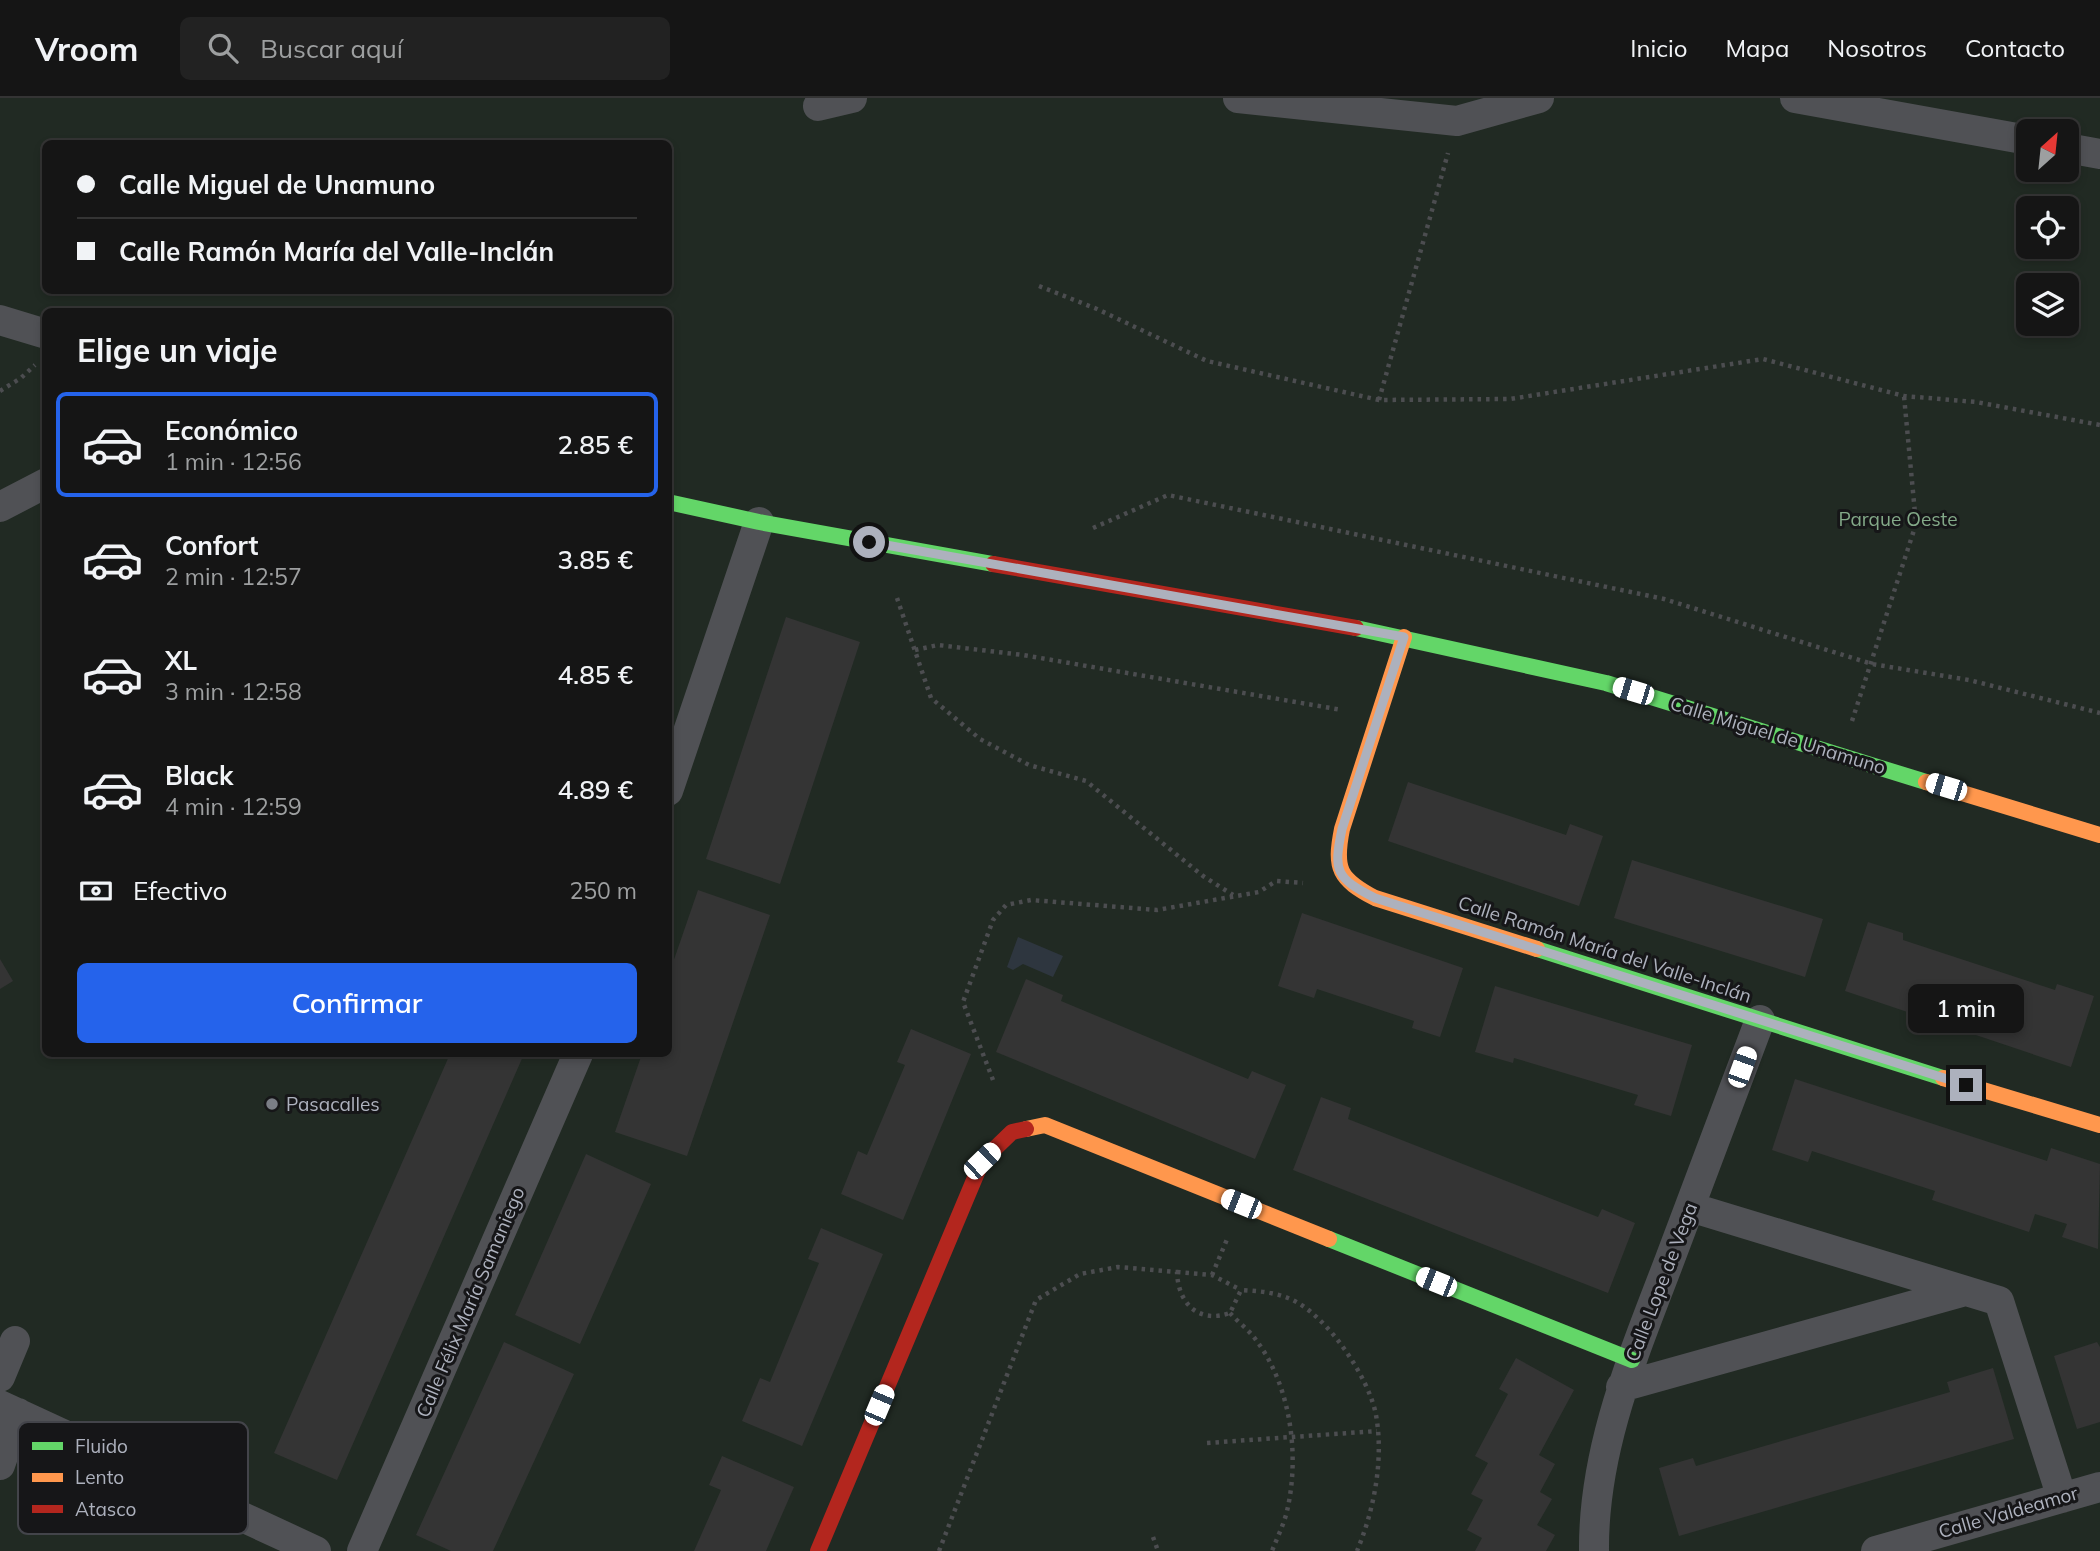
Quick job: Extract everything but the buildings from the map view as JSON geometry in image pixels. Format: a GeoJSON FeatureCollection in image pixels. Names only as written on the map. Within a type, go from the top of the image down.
{"type":"FeatureCollection","features":[{"type":"Feature","properties":{"kind":"street"},"geometry":{"type":"LineString","coordinates":[[818,106],[852,98]]}},
{"type":"Feature","properties":{"kind":"street"},"geometry":{"type":"LineString","coordinates":[[1238,98],[1457,121],[1539,98]]}},
{"type":"Feature","properties":{"kind":"street"},"geometry":{"type":"LineString","coordinates":[[1795,98],[2016,138]]}},
{"type":"Feature","properties":{"kind":"street"},"geometry":{"type":"LineString","coordinates":[[2079,150],[2100,154]]}},
{"type":"Feature","properties":{"kind":"street"},"geometry":{"type":"LineString","coordinates":[[0,320],[41,348]]}},
{"type":"Feature","properties":{"kind":"street"},"geometry":{"type":"LineString","coordinates":[[0,507],[42,486]]}},
{"type":"Feature","properties":{"kind":"street","name":"Calle Miguel de Unamuno"},"geometry":{"type":"LineString","coordinates":[[672,503],[759,522],[1404,637],[1606,683],[2100,835]]}},
{"type":"Feature","properties":{"kind":"street"},"geometry":{"type":"LineString","coordinates":[[672,780],[759,522]]}},
{"type":"Feature","properties":{"kind":"street"},"geometry":{"type":"LineString","coordinates":[[1346,884],[1336,860],[1342,829],[1404,637]]}},
{"type":"Feature","properties":{"kind":"street","name":"Calle Ramón María del Valle-Inclán"},"geometry":{"type":"LineString","coordinates":[[1346,884],[1375,898],[2095,1126],[2100,1125]]}},
{"type":"Feature","properties":{"kind":"street","name":"Calle Lope de Vega"},"geometry":{"type":"LineString","coordinates":[[1594,1551],[1594,1525],[1603,1458],[1626,1374],[1760,1020]]}},
{"type":"Feature","properties":{"kind":"street","name":"Calle Félix María Samaniego"},"geometry":{"type":"LineString","coordinates":[[362,1551],[577,1057]]}},
{"type":"Feature","properties":{"kind":"street"},"geometry":{"type":"LineString","coordinates":[[818,1551],[982,1161],[1012,1132],[1045,1125],[1626,1374],[1965,1290]]}},
{"type":"Feature","properties":{"kind":"street"},"geometry":{"type":"LineString","coordinates":[[1690,1207],[1999,1301],[2062,1498]]}},
{"type":"Feature","properties":{"kind":"street"},"geometry":{"type":"LineString","coordinates":[[0,1377],[15,1341]]}},
{"type":"Feature","properties":{"kind":"street"},"geometry":{"type":"LineString","coordinates":[[0,1465],[9,1409],[37,1422]]}},
{"type":"Feature","properties":{"kind":"street","name":"Calle Valdeamor"},"geometry":{"type":"LineString","coordinates":[[1876,1551],[2100,1487]]}},
{"type":"Feature","properties":{"kind":"street"},"geometry":{"type":"LineString","coordinates":[[248,1520],[316,1551]]}},
{"type":"Feature","properties":{"kind":"path"},"geometry":{"type":"LineString","coordinates":[[1379,400],[1457,121]]}},
{"type":"Feature","properties":{"kind":"path"},"geometry":{"type":"LineString","coordinates":[[1039,286],[1097,309],[1207,361],[1379,400],[1510,399],[1763,359],[1905,396],[1976,402],[2100,425]]}},
{"type":"Feature","properties":{"kind":"path"},"geometry":{"type":"LineString","coordinates":[[0,391],[21,378],[41,348]]}},
{"type":"Feature","properties":{"kind":"path"},"geometry":{"type":"LineString","coordinates":[[1841,755],[1916,524],[1905,396]]}},
{"type":"Feature","properties":{"kind":"path"},"geometry":{"type":"LineString","coordinates":[[1093,528],[1168,495],[1664,599],[1872,664],[1969,680],[2100,713]]}},
{"type":"Feature","properties":{"kind":"path"},"geometry":{"type":"LineString","coordinates":[[897,598],[931,698],[979,739],[1029,765],[1086,781],[1203,876],[1233,895]]}},
{"type":"Feature","properties":{"kind":"path"},"geometry":{"type":"LineString","coordinates":[[915,650],[938,645],[1023,655],[1379,715]]}},
{"type":"Feature","properties":{"kind":"path"},"geometry":{"type":"LineString","coordinates":[[993,1080],[963,1002],[993,920],[1006,905],[1031,900],[1157,910],[1259,892],[1276,881],[1346,884]]}},
{"type":"Feature","properties":{"kind":"path"},"geometry":{"type":"LineString","coordinates":[[939,1551],[1036,1300],[1080,1274],[1118,1267],[1212,1275],[1241,1290],[1267,1292],[1290,1299],[1320,1320],[1356,1369],[1371,1397],[1378,1431],[1377,1483],[1372,1510],[1357,1551]]}},
{"type":"Feature","properties":{"kind":"path"},"geometry":{"type":"LineString","coordinates":[[1177,1272],[1177,1287],[1185,1302],[1214,1318],[1230,1313],[1241,1290]]}},
{"type":"Feature","properties":{"kind":"path"},"geometry":{"type":"LineString","coordinates":[[1230,1313],[1256,1340],[1274,1370],[1291,1435],[1293,1475],[1287,1512],[1272,1551]]}},
{"type":"Feature","properties":{"kind":"path"},"geometry":{"type":"LineString","coordinates":[[1207,1443],[1291,1435],[1378,1431]]}},
{"type":"Feature","properties":{"kind":"path"},"geometry":{"type":"LineString","coordinates":[[1153,1537],[1158,1551]]}},
{"type":"Feature","properties":{"kind":"green space","name":"Parque Oeste"},"geometry":{"type":"Polygon","coordinates":[[[0,98],[2100,98],[2100,1551],[0,1551],[0,98]]]}},
{"type":"Feature","properties":{"kind":"shaded area"},"geometry":{"type":"Polygon","coordinates":[[[1018,937],[1063,956],[1053,977],[1023,964],[1013,970],[1007,967],[1018,937]]]}},
{"type":"Feature","properties":{"kind":"traffic: fast"},"geometry":{"type":"LineString","coordinates":[[672,503],[759,522],[993,564]]}},
{"type":"Feature","properties":{"kind":"traffic: fast"},"geometry":{"type":"LineString","coordinates":[[1356,628],[1606,683],[1926,782]]}},
{"type":"Feature","properties":{"kind":"traffic: fast"},"geometry":{"type":"LineString","coordinates":[[1537,949],[1943,1078]]}},
{"type":"Feature","properties":{"kind":"traffic: fast"},"geometry":{"type":"LineString","coordinates":[[1329,1239],[1632,1360]]}},
{"type":"Feature","properties":{"kind":"traffic: slow"},"geometry":{"type":"LineString","coordinates":[[1404,637],[1342,829],[1339,854],[1342,871],[1354,885],[1375,898],[1537,949]]}},
{"type":"Feature","properties":{"kind":"traffic: slow"},"geometry":{"type":"LineString","coordinates":[[1926,782],[2100,835]]}},
{"type":"Feature","properties":{"kind":"traffic: slow"},"geometry":{"type":"LineString","coordinates":[[1943,1078],[2100,1125]]}},
{"type":"Feature","properties":{"kind":"traffic: slow"},"geometry":{"type":"LineString","coordinates":[[1026,1129],[1045,1125],[1329,1239]]}},
{"type":"Feature","properties":{"kind":"traffic: jam"},"geometry":{"type":"LineString","coordinates":[[993,564],[1356,628]]}},
{"type":"Feature","properties":{"kind":"traffic: jam"},"geometry":{"type":"LineString","coordinates":[[818,1551],[982,1161],[1012,1132],[1026,1129]]}},
{"type":"Feature","properties":{"kind":"place","name":"Pasacalles"},"geometry":{"type":"Point","coordinates":[272,1104]}},
{"type":"Feature","properties":{"kind":"route"},"geometry":{"type":"LineString","coordinates":[[869,542],[1404,637],[1342,829],[1336,860],[1346,884],[1375,898],[1966,1085]]}}]}
